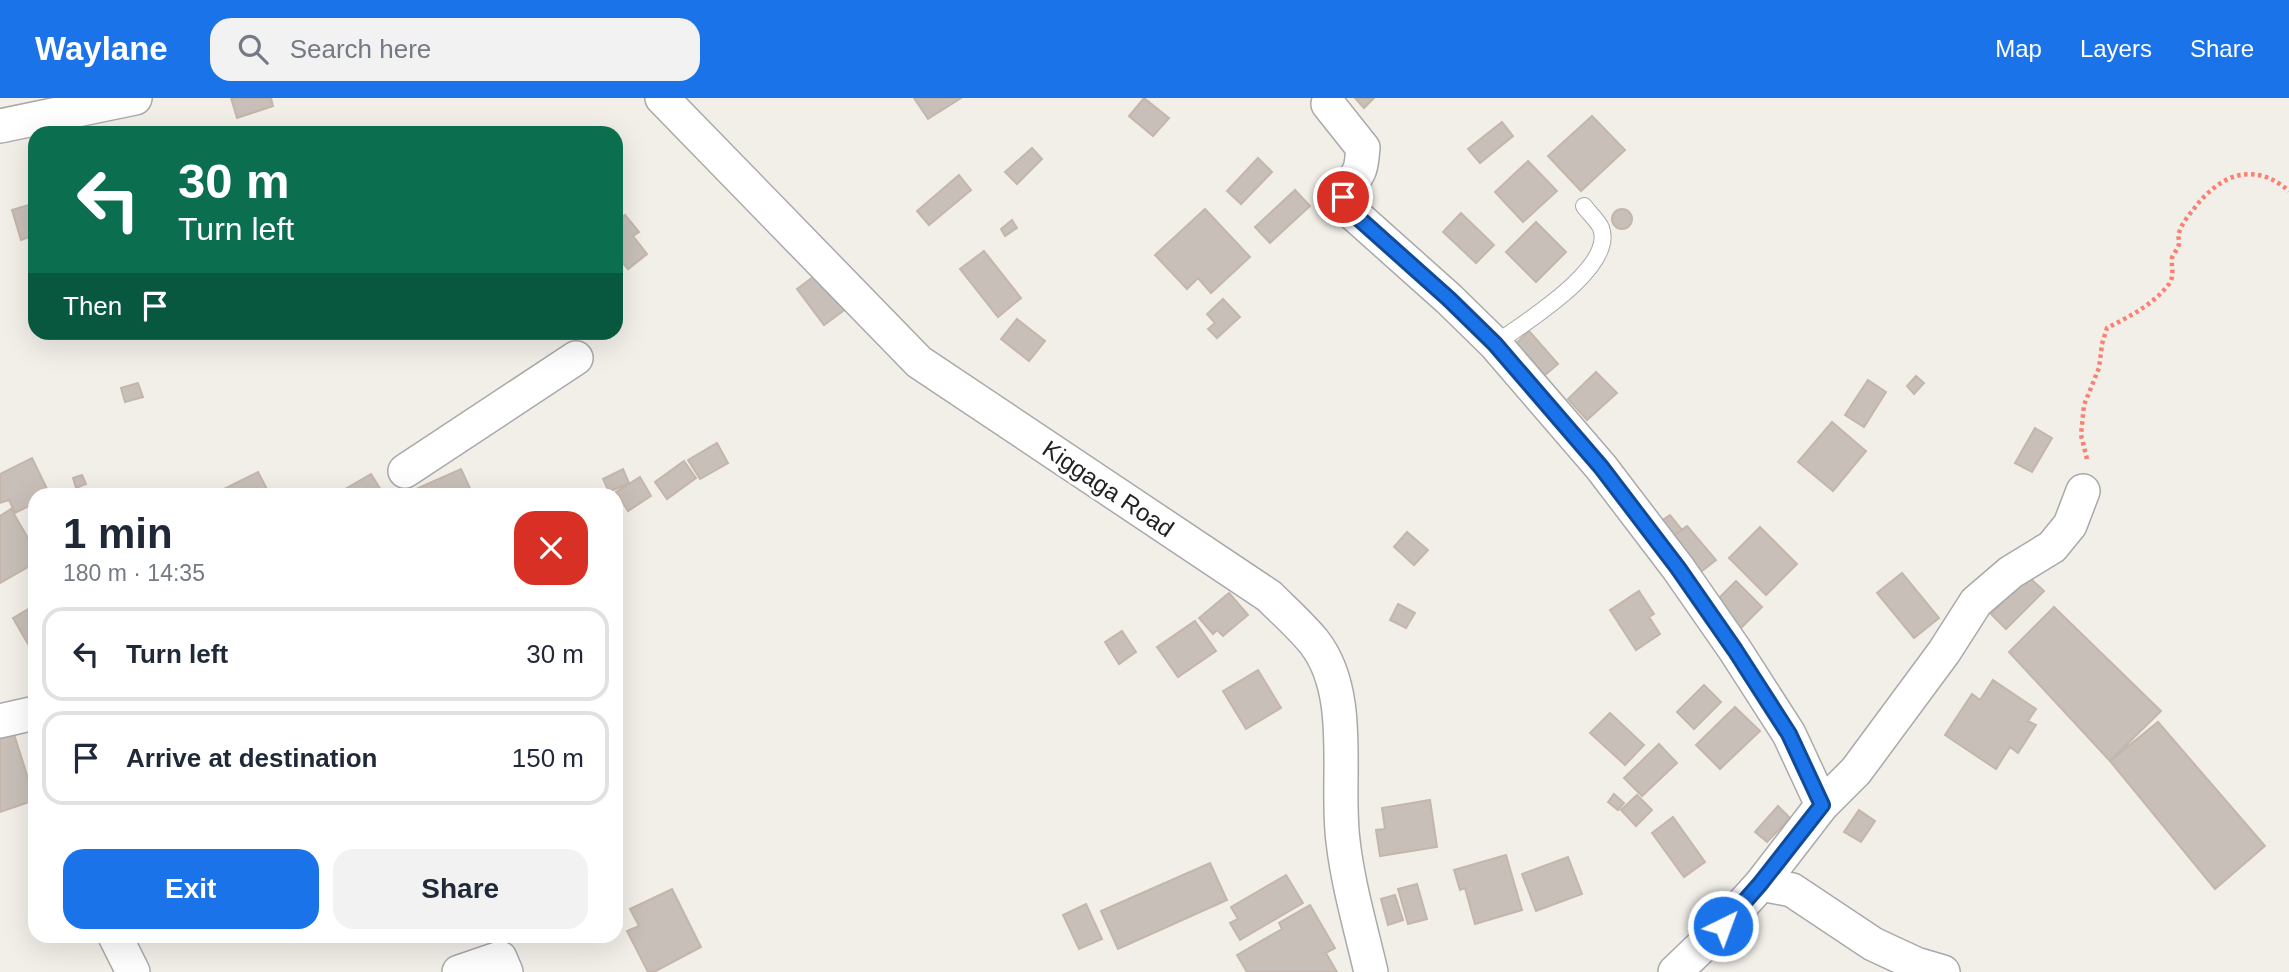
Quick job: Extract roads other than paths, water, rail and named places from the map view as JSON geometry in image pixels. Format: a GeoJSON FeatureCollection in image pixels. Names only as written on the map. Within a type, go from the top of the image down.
{"type":"FeatureCollection","features":[{"type":"Feature","properties":{"kind":"street"},"geometry":{"type":"LineString","coordinates":[[0,126],[135,98]]}},
{"type":"Feature","properties":{"kind":"street","name":"Kiggaga Road"},"geometry":{"type":"LineString","coordinates":[[662,98],[919,362],[1269,596],[1315,643],[1332,678],[1338,700],[1342,742],[1340,812],[1343,840],[1371,972]]}},
{"type":"Feature","properties":{"kind":"street"},"geometry":{"type":"LineString","coordinates":[[1328,104],[1363,148],[1360,170],[1345,190],[1343,197],[1346,207],[1495,344],[1601,467],[1678,568],[1789,734],[1822,805]]}},
{"type":"Feature","properties":{"kind":"street"},"geometry":{"type":"LineString","coordinates":[[405,471],[576,358]]}},
{"type":"Feature","properties":{"kind":"street"},"geometry":{"type":"LineString","coordinates":[[1675,972],[1723,926],[1822,805],[1856,771],[1944,652],[1976,602],[2011,572],[2052,547],[2070,525],[2083,491]]}},
{"type":"Feature","properties":{"kind":"street"},"geometry":{"type":"LineString","coordinates":[[0,721],[28,715]]}},
{"type":"Feature","properties":{"kind":"street"},"geometry":{"type":"LineString","coordinates":[[1760,884],[1792,890],[1873,944],[1916,964],[1943,972]]}},
{"type":"Feature","properties":{"kind":"street"},"geometry":{"type":"LineString","coordinates":[[118,943],[133,972]]}},
{"type":"Feature","properties":{"kind":"street"},"geometry":{"type":"LineString","coordinates":[[459,972],[500,958],[506,972]]}},
{"type":"Feature","properties":{"kind":"lane"},"geometry":{"type":"LineString","coordinates":[[1495,344],[1578,282],[1601,250],[1601,228],[1584,206]]}}]}
